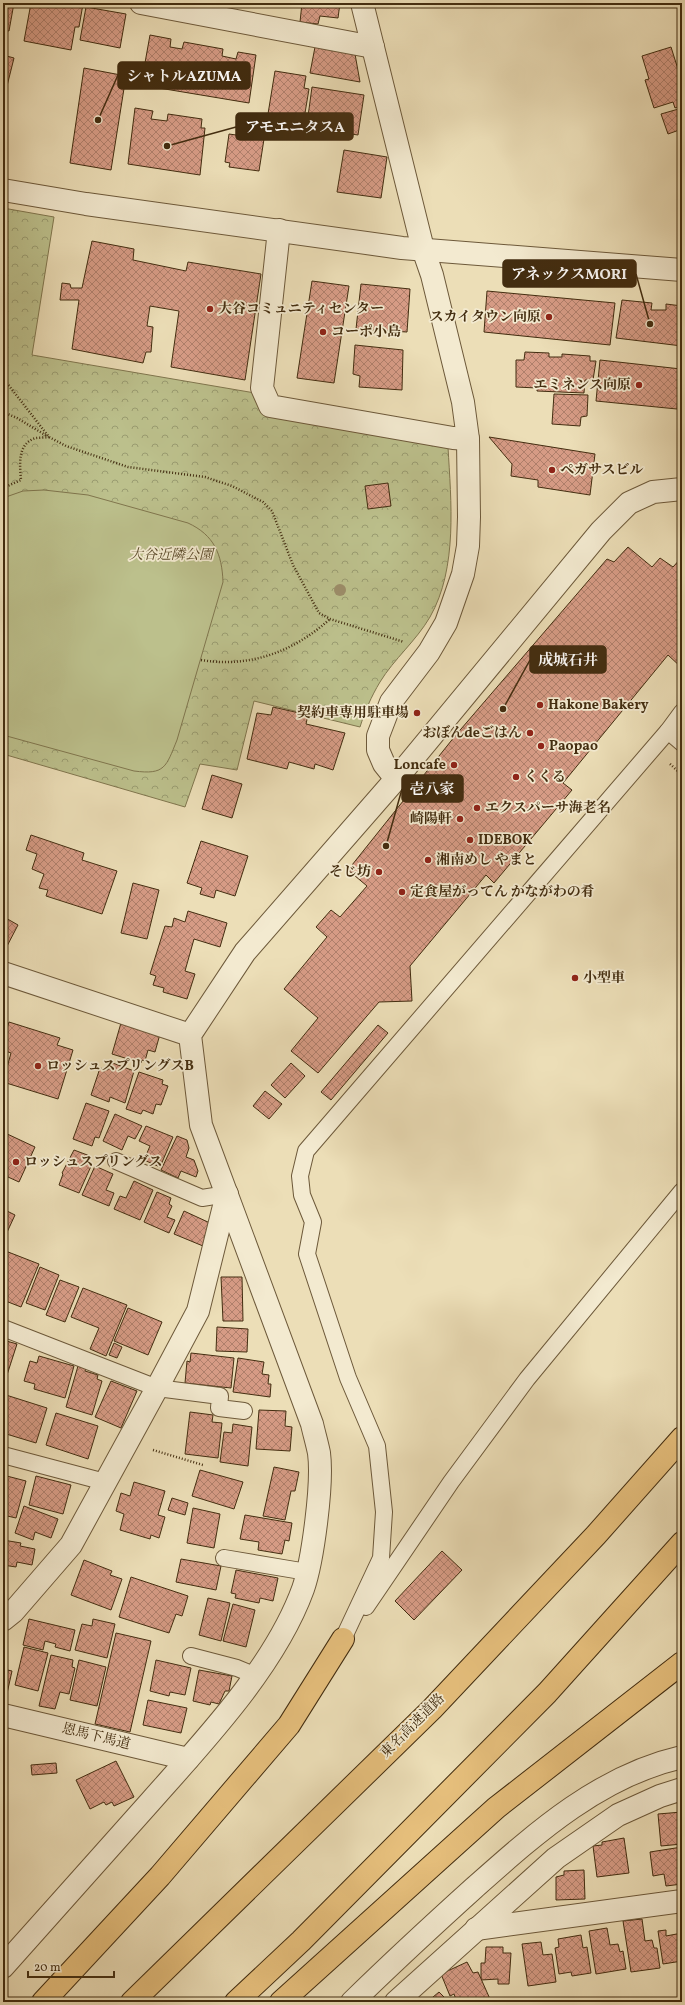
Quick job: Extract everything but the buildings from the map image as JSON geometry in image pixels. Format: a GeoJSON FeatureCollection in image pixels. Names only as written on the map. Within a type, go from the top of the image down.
{"type":"FeatureCollection","features":[{"type":"Feature","properties":{"kind":"highway","name":"東名高速道路"},"geometry":{"type":"LineString","coordinates":[[132,2002],[432,1709],[596,1535],[682,1438]]}},
{"type":"Feature","properties":{"kind":"highway"},"geometry":{"type":"LineString","coordinates":[[236,2002],[301,1941],[547,1693],[682,1543]]}},
{"type":"Feature","properties":{"kind":"highway"},"geometry":{"type":"LineString","coordinates":[[43,2002],[160,1876],[289,1725],[343,1639]]}},
{"type":"Feature","properties":{"kind":"highway"},"geometry":{"type":"LineString","coordinates":[[281,2002],[496,1808],[682,1664]]}},
{"type":"Feature","properties":{"kind":"street"},"geometry":{"type":"LineString","coordinates":[[141,3],[188,8],[373,47]]}},
{"type":"Feature","properties":{"kind":"street"},"geometry":{"type":"LineString","coordinates":[[362,3],[423,249],[432,275],[463,402],[468,439],[468,546],[463,574],[446,623],[429,652],[391,702],[378,736],[378,750],[384,764],[396,779]]}},
{"type":"Feature","properties":{"kind":"street"},"geometry":{"type":"LineString","coordinates":[[3,190],[86,204],[402,248],[681,266]]}},
{"type":"Feature","properties":{"kind":"street"},"geometry":{"type":"LineString","coordinates":[[279,230],[262,388],[270,406],[453,438],[468,439]]}},
{"type":"Feature","properties":{"kind":"street"},"geometry":{"type":"LineString","coordinates":[[3,1967],[188,1759],[256,1676],[284,1631],[303,1588],[308,1572],[318,1498],[319,1454],[312,1424],[201,1125],[190,1035],[245,952],[396,779],[601,531],[629,503],[653,492],[682,489]]}},
{"type":"Feature","properties":{"kind":"street"},"geometry":{"type":"LineString","coordinates":[[3,973],[190,1035]]}},
{"type":"Feature","properties":{"kind":"street"},"geometry":{"type":"LineString","coordinates":[[3,1620],[18,1607],[71,1545],[158,1388],[198,1311],[227,1194]]}},
{"type":"Feature","properties":{"kind":"street","name":"恩馬下馬道"},"geometry":{"type":"LineString","coordinates":[[3,1715],[188,1759]]}},
{"type":"Feature","properties":{"kind":"street"},"geometry":{"type":"LineString","coordinates":[[352,2002],[419,1937],[512,1854],[569,1808],[618,1779],[664,1761],[682,1757]]}},
{"type":"Feature","properties":{"kind":"street"},"geometry":{"type":"LineString","coordinates":[[396,2002],[556,1858],[612,1819],[660,1796],[682,1789]]}},
{"type":"Feature","properties":{"kind":"street"},"geometry":{"type":"LineString","coordinates":[[476,1929],[682,1901]]}},
{"type":"Feature","properties":{"kind":"lane"},"geometry":{"type":"LineString","coordinates":[[343,1639],[380,1558],[384,1512],[377,1446],[348,1378],[307,1254],[313,1222],[302,1195],[300,1176],[306,1151],[668,731],[682,712]]}},
{"type":"Feature","properties":{"kind":"lane"},"geometry":{"type":"LineString","coordinates":[[668,731],[682,744]]}},
{"type":"Feature","properties":{"kind":"lane"},"geometry":{"type":"LineString","coordinates":[[116,1161],[202,1198],[227,1194]]}},
{"type":"Feature","properties":{"kind":"lane"},"geometry":{"type":"LineString","coordinates":[[343,1639],[395,1566],[451,1482],[527,1379],[682,1191]]}},
{"type":"Feature","properties":{"kind":"lane"},"geometry":{"type":"LineString","coordinates":[[3,1328],[158,1388],[220,1396],[219,1408],[244,1411]]}},
{"type":"Feature","properties":{"kind":"lane"},"geometry":{"type":"LineString","coordinates":[[3,1455],[105,1482]]}},
{"type":"Feature","properties":{"kind":"lane"},"geometry":{"type":"LineString","coordinates":[[224,1558],[308,1572]]}},
{"type":"Feature","properties":{"kind":"lane"},"geometry":{"type":"LineString","coordinates":[[191,1656],[237,1668],[256,1676]]}},
{"type":"Feature","properties":{"kind":"path"},"geometry":{"type":"LineString","coordinates":[[3,378],[50,437]]}},
{"type":"Feature","properties":{"kind":"path"},"geometry":{"type":"LineString","coordinates":[[3,412],[17,418],[66,446],[128,467],[205,477],[232,486],[263,502],[272,512],[293,565],[319,613],[330,619],[411,644]]}},
{"type":"Feature","properties":{"kind":"path"},"geometry":{"type":"LineString","coordinates":[[3,488],[21,480],[19,461],[24,447],[33,439],[50,437]]}},
{"type":"Feature","properties":{"kind":"path"},"geometry":{"type":"LineString","coordinates":[[201,660],[219,663],[241,663],[260,657],[302,641],[330,619]]}},
{"type":"Feature","properties":{"kind":"path"},"geometry":{"type":"LineString","coordinates":[[154,1450],[203,1465]]}},
{"type":"Feature","properties":{"kind":"green space","name":"大谷近隣公園"},"geometry":{"type":"Polygon","coordinates":[[[3,208],[54,217],[32,355],[255,393],[448,447],[451,534],[449,556],[439,598],[424,626],[380,682],[368,704],[360,727],[254,701],[237,770],[200,764],[185,807],[3,754],[3,208]]]}},
{"type":"Feature","properties":{"kind":"green space"},"geometry":{"type":"Polygon","coordinates":[[[44,490],[88,495],[188,523],[204,533],[215,546],[221,563],[223,582],[177,740],[167,763],[158,770],[152,772],[134,771],[3,735],[3,498],[23,491],[44,490]]]}},
{"type":"Feature","properties":{"kind":"place","name":"シャトルAZUMA"},"geometry":{"type":"Point","coordinates":[98,120]}},
{"type":"Feature","properties":{"kind":"place","name":"アモエニタスA"},"geometry":{"type":"Point","coordinates":[167,146]}},
{"type":"Feature","properties":{"kind":"place","name":"大谷コミュニティセンター"},"geometry":{"type":"Point","coordinates":[210,309]}},
{"type":"Feature","properties":{"kind":"place","name":"スカイタウン向原"},"geometry":{"type":"Point","coordinates":[549,317]}},
{"type":"Feature","properties":{"kind":"place","name":"アネックスMORI"},"geometry":{"type":"Point","coordinates":[650,324]}},
{"type":"Feature","properties":{"kind":"place","name":"コーポ小島"},"geometry":{"type":"Point","coordinates":[323,332]}},
{"type":"Feature","properties":{"kind":"place","name":"エミネンス向原"},"geometry":{"type":"Point","coordinates":[639,385]}},
{"type":"Feature","properties":{"kind":"place","name":"ペガサスビル"},"geometry":{"type":"Point","coordinates":[552,470]}},
{"type":"Feature","properties":{"kind":"place","name":"Hakone Bakery"},"geometry":{"type":"Point","coordinates":[540,705]}},
{"type":"Feature","properties":{"kind":"place","name":"成城石井"},"geometry":{"type":"Point","coordinates":[503,709]}},
{"type":"Feature","properties":{"kind":"place","name":"契約車専用駐車場"},"geometry":{"type":"Point","coordinates":[417,713]}},
{"type":"Feature","properties":{"kind":"place","name":"おぼんdeごはん"},"geometry":{"type":"Point","coordinates":[530,733]}},
{"type":"Feature","properties":{"kind":"place","name":"Paopao"},"geometry":{"type":"Point","coordinates":[541,746]}},
{"type":"Feature","properties":{"kind":"place","name":"Loncafe"},"geometry":{"type":"Point","coordinates":[454,765]}},
{"type":"Feature","properties":{"kind":"place","name":"くくる"},"geometry":{"type":"Point","coordinates":[516,777]}},
{"type":"Feature","properties":{"kind":"place","name":"エクスパーサ海老名"},"geometry":{"type":"Point","coordinates":[477,808]}},
{"type":"Feature","properties":{"kind":"place","name":"崎陽軒"},"geometry":{"type":"Point","coordinates":[460,819]}},
{"type":"Feature","properties":{"kind":"place","name":"IDEBOK"},"geometry":{"type":"Point","coordinates":[470,840]}},
{"type":"Feature","properties":{"kind":"place","name":"壱八家"},"geometry":{"type":"Point","coordinates":[386,846]}},
{"type":"Feature","properties":{"kind":"place","name":"湘南めし やまと"},"geometry":{"type":"Point","coordinates":[428,860]}},
{"type":"Feature","properties":{"kind":"place","name":"そじ坊"},"geometry":{"type":"Point","coordinates":[379,872]}},
{"type":"Feature","properties":{"kind":"place","name":"定食屋がってん かながわの肴"},"geometry":{"type":"Point","coordinates":[402,892]}},
{"type":"Feature","properties":{"kind":"place","name":"小型車"},"geometry":{"type":"Point","coordinates":[575,978]}},
{"type":"Feature","properties":{"kind":"place","name":"ロッシュスプリングスB"},"geometry":{"type":"Point","coordinates":[38,1066]}},
{"type":"Feature","properties":{"kind":"place","name":"ロッシュスプリングス"},"geometry":{"type":"Point","coordinates":[16,1162]}}]}
